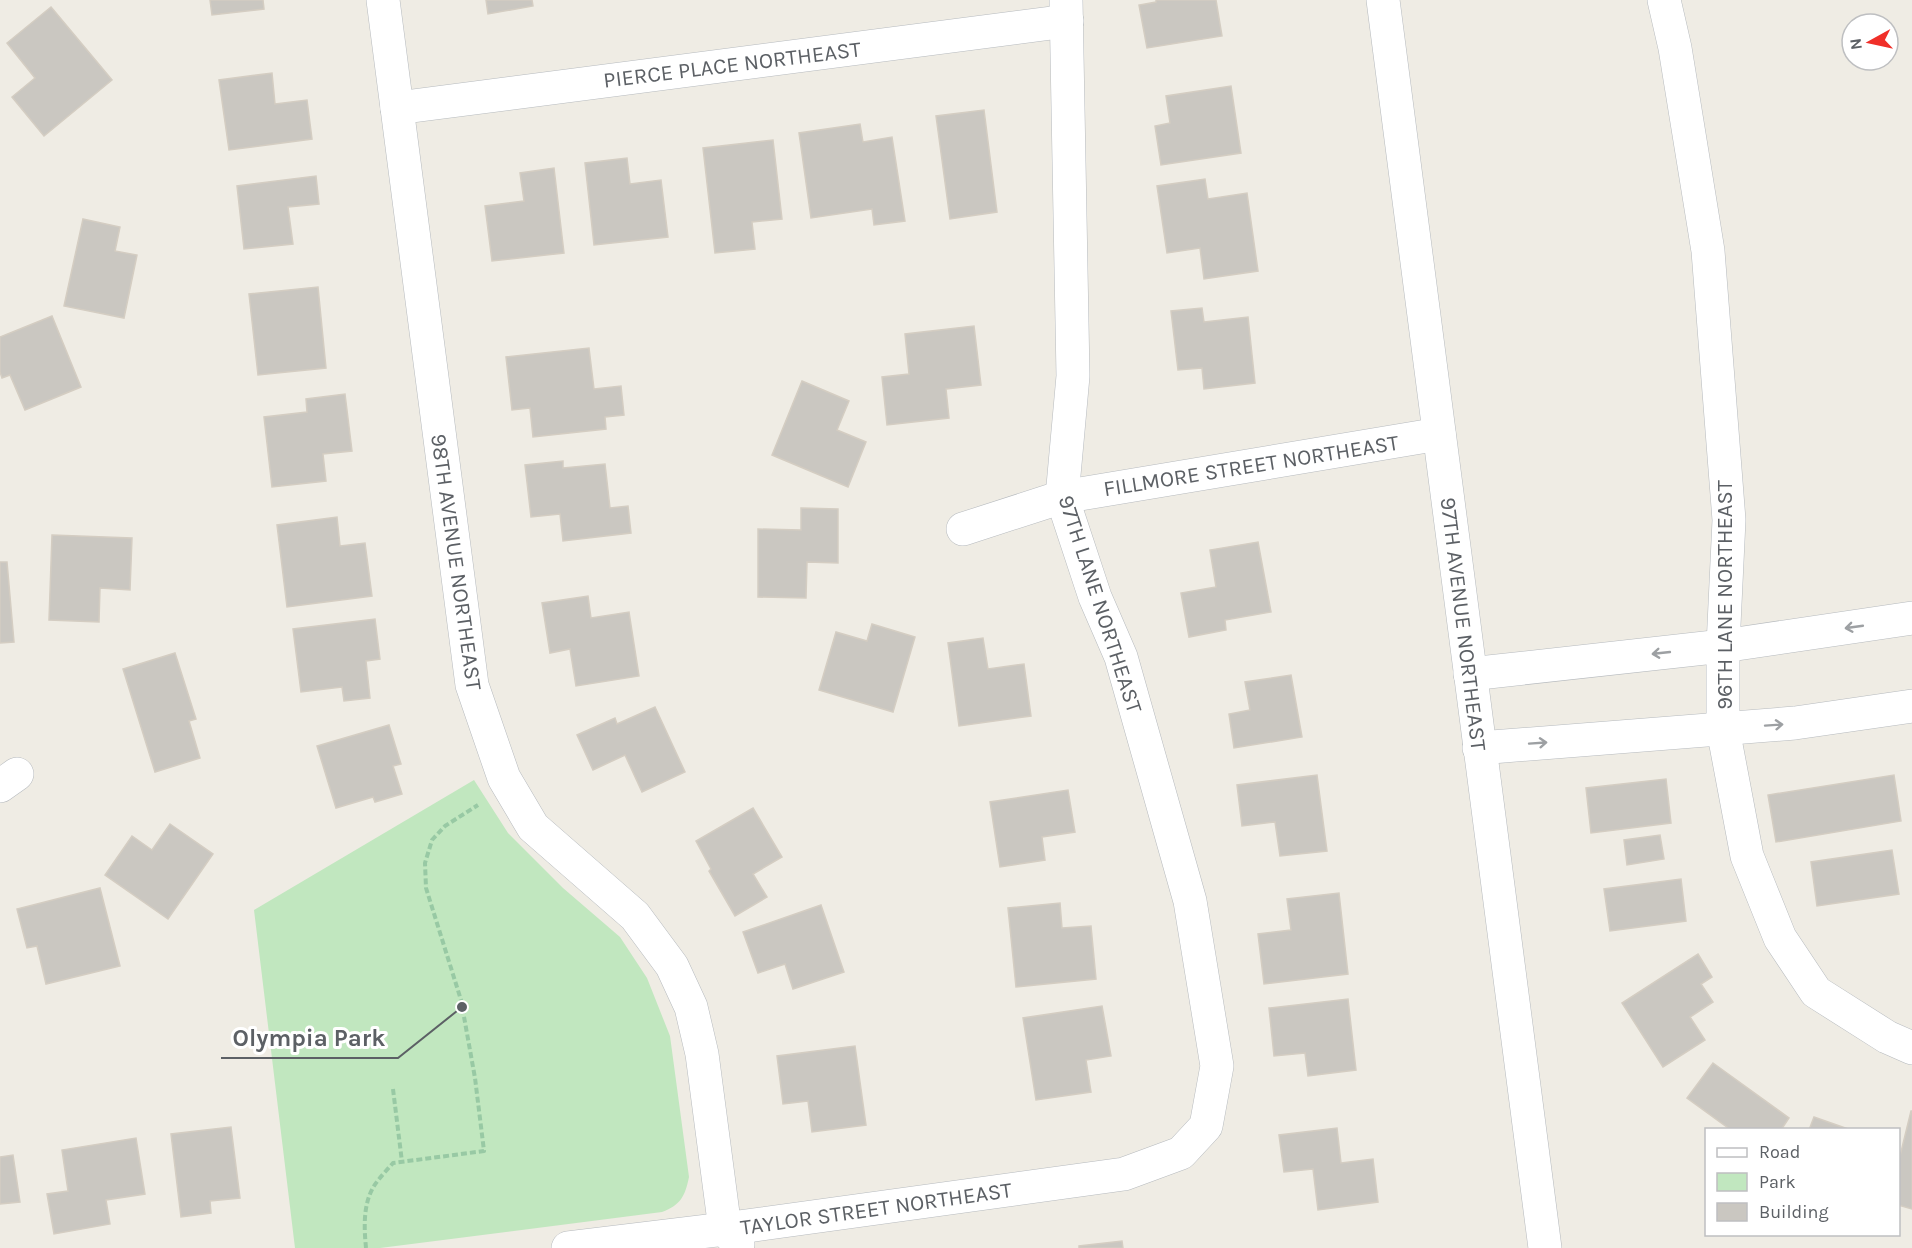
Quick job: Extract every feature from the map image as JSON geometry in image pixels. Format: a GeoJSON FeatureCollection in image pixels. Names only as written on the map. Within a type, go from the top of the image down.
{"type":"FeatureCollection","features":[{"type":"Feature","properties":{"kind":"street","name":"98TH AVENUE NORTHEAST"},"geometry":{"type":"LineString","coordinates":[[383,0],[472,685],[504,778],[533,827],[635,916],[672,966],[692,1007],[702,1054],[726,1242]]}},
{"type":"Feature","properties":{"kind":"street","name":"97TH AVENUE NORTHEAST"},"geometry":{"type":"LineString","coordinates":[[1383,0],[1545,1248]]}},
{"type":"Feature","properties":{"kind":"street","name":"96TH LANE NORTHEAST"},"geometry":{"type":"LineString","coordinates":[[1664,0],[1675,48],[1708,250],[1729,520],[1723,646],[1723,729],[1747,856],[1780,938],[1816,992],[1887,1036],[1912,1048]]}},
{"type":"Feature","properties":{"kind":"street","name":"PIERCE PLACE NORTHEAST"},"geometry":{"type":"LineString","coordinates":[[397,108],[1067,10]]}},
{"type":"Feature","properties":{"kind":"street","name":"97TH LANE NORTHEAST"},"geometry":{"type":"LineString","coordinates":[[1067,10],[1073,376],[1062,496],[1095,597],[1120,657],[1190,901],[1217,1066],[1206,1126],[1181,1153]]}},
{"type":"Feature","properties":{"kind":"street","name":"FILLMORE STREET NORTHEAST"},"geometry":{"type":"LineString","coordinates":[[963,529],[1062,496],[1439,434]]}},
{"type":"Feature","properties":{"kind":"street"},"geometry":{"type":"LineString","coordinates":[[1470,674],[1723,646],[1912,618]]}},
{"type":"Feature","properties":{"kind":"street"},"geometry":{"type":"LineString","coordinates":[[1479,748],[1795,723],[1912,706]]}},
{"type":"Feature","properties":{"kind":"street","name":"TAYLOR STREET NORTHEAST"},"geometry":{"type":"LineString","coordinates":[[568,1248],[726,1242],[1124,1174],[1181,1153]]}},
{"type":"Feature","properties":{"kind":"path"},"geometry":{"type":"LineString","coordinates":[[366,1248],[367,1202],[374,1186],[393,1163],[484,1151],[475,1078],[461,1000],[426,888],[424,863],[432,840],[446,826],[480,804],[504,778]]}},
{"type":"Feature","properties":{"kind":"path"},"geometry":{"type":"LineString","coordinates":[[393,1089],[402,1162]]}},
{"type":"Feature","properties":{"kind":"green space"},"geometry":{"type":"Polygon","coordinates":[[[474,780],[508,833],[563,888],[620,937],[647,978],[670,1036],[689,1177],[686,1190],[678,1203],[662,1212],[380,1248],[295,1248],[254,910],[474,780]]]}},
{"type":"Feature","properties":{"kind":"building"},"geometry":{"type":"Polygon","coordinates":[[[210,0],[263,0],[264,9],[212,15],[210,0]]]}},
{"type":"Feature","properties":{"kind":"building"},"geometry":{"type":"Polygon","coordinates":[[[486,0],[532,0],[533,6],[488,14],[486,0]]]}},
{"type":"Feature","properties":{"kind":"building"},"geometry":{"type":"Polygon","coordinates":[[[1156,0],[1216,0],[1222,36],[1147,48],[1139,5],[1156,2],[1156,0]]]}},
{"type":"Feature","properties":{"kind":"building"},"geometry":{"type":"Polygon","coordinates":[[[51,7],[112,80],[44,136],[12,97],[35,78],[7,43],[51,7]]]}},
{"type":"Feature","properties":{"kind":"building"},"geometry":{"type":"Polygon","coordinates":[[[272,73],[275,104],[307,100],[312,139],[229,150],[219,80],[272,73]]]}},
{"type":"Feature","properties":{"kind":"building"},"geometry":{"type":"Polygon","coordinates":[[[1231,86],[1241,153],[1161,165],[1155,126],[1170,123],[1166,96],[1231,86]]]}},
{"type":"Feature","properties":{"kind":"building"},"geometry":{"type":"Polygon","coordinates":[[[984,110],[997,212],[950,219],[936,116],[984,110]]]}},
{"type":"Feature","properties":{"kind":"building"},"geometry":{"type":"Polygon","coordinates":[[[860,124],[863,142],[892,137],[905,221],[874,225],[872,209],[811,218],[799,133],[860,124]]]}},
{"type":"Feature","properties":{"kind":"building"},"geometry":{"type":"Polygon","coordinates":[[[773,140],[782,219],[752,222],[755,249],[715,253],[703,148],[773,140]]]}},
{"type":"Feature","properties":{"kind":"building"},"geometry":{"type":"Polygon","coordinates":[[[627,158],[630,184],[661,180],[668,237],[594,245],[585,163],[627,158]]]}},
{"type":"Feature","properties":{"kind":"building"},"geometry":{"type":"Polygon","coordinates":[[[554,168],[564,253],[492,261],[485,206],[524,201],[520,173],[554,168]]]}},
{"type":"Feature","properties":{"kind":"building"},"geometry":{"type":"Polygon","coordinates":[[[316,176],[319,204],[288,207],[293,244],[244,249],[237,186],[316,176]]]}},
{"type":"Feature","properties":{"kind":"building"},"geometry":{"type":"Polygon","coordinates":[[[1205,179],[1208,199],[1247,193],[1258,271],[1204,279],[1200,248],[1167,253],[1157,186],[1205,179]]]}},
{"type":"Feature","properties":{"kind":"building"},"geometry":{"type":"Polygon","coordinates":[[[83,219],[120,227],[115,251],[137,255],[124,318],[64,306],[83,219]]]}},
{"type":"Feature","properties":{"kind":"building"},"geometry":{"type":"Polygon","coordinates":[[[318,287],[326,368],[258,375],[249,294],[318,287]]]}},
{"type":"Feature","properties":{"kind":"building"},"geometry":{"type":"Polygon","coordinates":[[[1202,308],[1204,322],[1248,317],[1255,383],[1204,389],[1202,368],[1178,370],[1171,311],[1202,308]]]}},
{"type":"Feature","properties":{"kind":"building"},"geometry":{"type":"Polygon","coordinates":[[[52,316],[81,387],[25,410],[10,375],[2,378],[0,337],[52,316]]]}},
{"type":"Feature","properties":{"kind":"building"},"geometry":{"type":"Polygon","coordinates":[[[974,326],[981,385],[946,389],[949,418],[887,425],[882,377],[909,374],[905,334],[974,326]]]}},
{"type":"Feature","properties":{"kind":"building"},"geometry":{"type":"Polygon","coordinates":[[[589,348],[594,389],[621,386],[624,415],[605,417],[606,429],[533,437],[530,408],[512,410],[506,357],[589,348]]]}},
{"type":"Feature","properties":{"kind":"building"},"geometry":{"type":"Polygon","coordinates":[[[802,381],[849,401],[837,430],[866,442],[848,487],[772,455],[802,381]]]}},
{"type":"Feature","properties":{"kind":"building"},"geometry":{"type":"Polygon","coordinates":[[[345,394],[352,451],[323,454],[326,481],[272,487],[264,417],[307,412],[306,399],[345,394]]]}},
{"type":"Feature","properties":{"kind":"building"},"geometry":{"type":"Polygon","coordinates":[[[563,461],[563,468],[605,464],[610,508],[628,506],[631,533],[563,541],[560,514],[531,517],[525,465],[563,461]]]}},
{"type":"Feature","properties":{"kind":"building"},"geometry":{"type":"Polygon","coordinates":[[[801,508],[838,509],[838,563],[807,562],[806,598],[758,597],[758,529],[801,530],[801,508]]]}},
{"type":"Feature","properties":{"kind":"building"},"geometry":{"type":"Polygon","coordinates":[[[337,517],[340,546],[365,543],[372,596],[287,607],[277,525],[337,517]]]}},
{"type":"Feature","properties":{"kind":"building"},"geometry":{"type":"Polygon","coordinates":[[[52,535],[132,538],[130,590],[100,588],[99,622],[49,620],[52,535]]]}},
{"type":"Feature","properties":{"kind":"building"},"geometry":{"type":"Polygon","coordinates":[[[1258,542],[1271,612],[1225,620],[1226,630],[1189,637],[1181,593],[1216,587],[1210,550],[1258,542]]]}},
{"type":"Feature","properties":{"kind":"building"},"geometry":{"type":"Polygon","coordinates":[[[0,562],[7,562],[14,642],[0,643],[0,562]]]}},
{"type":"Feature","properties":{"kind":"building"},"geometry":{"type":"Polygon","coordinates":[[[588,596],[591,618],[629,612],[639,676],[576,686],[570,649],[550,653],[542,603],[588,596]]]}},
{"type":"Feature","properties":{"kind":"building"},"geometry":{"type":"Polygon","coordinates":[[[375,619],[380,659],[366,661],[370,698],[344,701],[342,687],[301,692],[293,629],[375,619]]]}},
{"type":"Feature","properties":{"kind":"building"},"geometry":{"type":"Polygon","coordinates":[[[872,624],[915,637],[893,712],[819,690],[836,632],[867,641],[872,624]]]}},
{"type":"Feature","properties":{"kind":"building"},"geometry":{"type":"Polygon","coordinates":[[[983,638],[988,669],[1024,664],[1031,716],[959,726],[948,643],[983,638]]]}},
{"type":"Feature","properties":{"kind":"building"},"geometry":{"type":"Polygon","coordinates":[[[175,653],[196,719],[189,721],[200,758],[155,772],[123,669],[175,653]]]}},
{"type":"Feature","properties":{"kind":"building"},"geometry":{"type":"Polygon","coordinates":[[[1291,675],[1302,737],[1234,748],[1229,714],[1250,710],[1245,682],[1291,675]]]}},
{"type":"Feature","properties":{"kind":"building"},"geometry":{"type":"Polygon","coordinates":[[[655,707],[685,772],[642,792],[625,755],[593,770],[577,735],[615,718],[617,724],[655,707]]]}},
{"type":"Feature","properties":{"kind":"building"},"geometry":{"type":"Polygon","coordinates":[[[389,725],[401,764],[393,766],[402,794],[375,802],[373,797],[336,808],[317,746],[389,725]]]}},
{"type":"Feature","properties":{"kind":"building"},"geometry":{"type":"Polygon","coordinates":[[[1317,775],[1327,851],[1280,856],[1275,822],[1242,826],[1237,785],[1317,775]]]}},
{"type":"Feature","properties":{"kind":"building"},"geometry":{"type":"Polygon","coordinates":[[[1894,775],[1901,821],[1776,842],[1768,795],[1894,775]]]}},
{"type":"Feature","properties":{"kind":"building"},"geometry":{"type":"Polygon","coordinates":[[[1666,779],[1671,823],[1591,833],[1586,788],[1666,779]]]}},
{"type":"Feature","properties":{"kind":"building"},"geometry":{"type":"Polygon","coordinates":[[[1068,790],[1075,832],[1042,837],[1045,860],[1000,867],[990,802],[1068,790]]]}},
{"type":"Feature","properties":{"kind":"building"},"geometry":{"type":"Polygon","coordinates":[[[753,808],[782,857],[753,874],[767,897],[735,916],[709,871],[711,869],[696,841],[753,808]]]}},
{"type":"Feature","properties":{"kind":"building"},"geometry":{"type":"Polygon","coordinates":[[[170,824],[213,854],[168,919],[105,875],[132,836],[152,850],[170,824]]]}},
{"type":"Feature","properties":{"kind":"building"},"geometry":{"type":"Polygon","coordinates":[[[1660,835],[1664,859],[1627,865],[1624,840],[1660,835]]]}},
{"type":"Feature","properties":{"kind":"building"},"geometry":{"type":"Polygon","coordinates":[[[1892,850],[1899,894],[1817,906],[1811,862],[1892,850]]]}},
{"type":"Feature","properties":{"kind":"building"},"geometry":{"type":"Polygon","coordinates":[[[1681,879],[1686,921],[1610,931],[1604,889],[1681,879]]]}},
{"type":"Feature","properties":{"kind":"building"},"geometry":{"type":"Polygon","coordinates":[[[100,888],[120,966],[46,984],[37,946],[27,948],[17,909],[100,888]]]}},
{"type":"Feature","properties":{"kind":"building"},"geometry":{"type":"Polygon","coordinates":[[[1339,893],[1348,974],[1264,984],[1258,934],[1291,930],[1287,899],[1339,893]]]}},
{"type":"Feature","properties":{"kind":"building"},"geometry":{"type":"Polygon","coordinates":[[[1060,903],[1062,928],[1091,926],[1096,979],[1016,987],[1008,908],[1060,903]]]}},
{"type":"Feature","properties":{"kind":"building"},"geometry":{"type":"Polygon","coordinates":[[[821,905],[844,972],[793,989],[785,964],[758,973],[743,932],[821,905]]]}},
{"type":"Feature","properties":{"kind":"building"},"geometry":{"type":"Polygon","coordinates":[[[1698,954],[1712,977],[1701,984],[1713,1002],[1690,1017],[1705,1040],[1663,1067],[1622,1003],[1698,954]]]}},
{"type":"Feature","properties":{"kind":"building"},"geometry":{"type":"Polygon","coordinates":[[[1348,999],[1356,1070],[1308,1076],[1305,1053],[1274,1056],[1269,1008],[1348,999]]]}},
{"type":"Feature","properties":{"kind":"building"},"geometry":{"type":"Polygon","coordinates":[[[1102,1006],[1111,1056],[1086,1060],[1091,1092],[1036,1100],[1023,1018],[1102,1006]]]}},
{"type":"Feature","properties":{"kind":"building"},"geometry":{"type":"Polygon","coordinates":[[[855,1046],[866,1125],[812,1132],[808,1101],[783,1104],[777,1056],[855,1046]]]}},
{"type":"Feature","properties":{"kind":"building"},"geometry":{"type":"Polygon","coordinates":[[[1713,1063],[1789,1118],[1782,1128],[1728,1128],[1687,1098],[1713,1063]]]}},
{"type":"Feature","properties":{"kind":"building"},"geometry":{"type":"Polygon","coordinates":[[[1912,1111],[1912,1209],[1900,1206],[1900,1156],[1912,1111]]]}},
{"type":"Feature","properties":{"kind":"building"},"geometry":{"type":"Polygon","coordinates":[[[1814,1117],[1845,1128],[1810,1128],[1814,1117]]]}},
{"type":"Feature","properties":{"kind":"building"},"geometry":{"type":"Polygon","coordinates":[[[231,1127],[240,1198],[210,1201],[211,1213],[181,1217],[171,1134],[231,1127]]]}},
{"type":"Feature","properties":{"kind":"building"},"geometry":{"type":"Polygon","coordinates":[[[1337,1128],[1341,1163],[1373,1159],[1378,1202],[1318,1210],[1313,1169],[1284,1172],[1279,1135],[1337,1128]]]}},
{"type":"Feature","properties":{"kind":"building"},"geometry":{"type":"Polygon","coordinates":[[[136,1138],[145,1194],[106,1200],[110,1224],[54,1234],[47,1194],[68,1191],[62,1150],[136,1138]]]}},
{"type":"Feature","properties":{"kind":"building"},"geometry":{"type":"Polygon","coordinates":[[[13,1155],[20,1202],[0,1204],[0,1157],[13,1155]]]}},
{"type":"Feature","properties":{"kind":"building"},"geometry":{"type":"Polygon","coordinates":[[[1122,1241],[1123,1248],[1079,1248],[1079,1246],[1122,1241]]]}},
{"type":"Feature","properties":{"kind":"place","name":"Olympia Park"},"geometry":{"type":"Point","coordinates":[462,1007]}}]}
